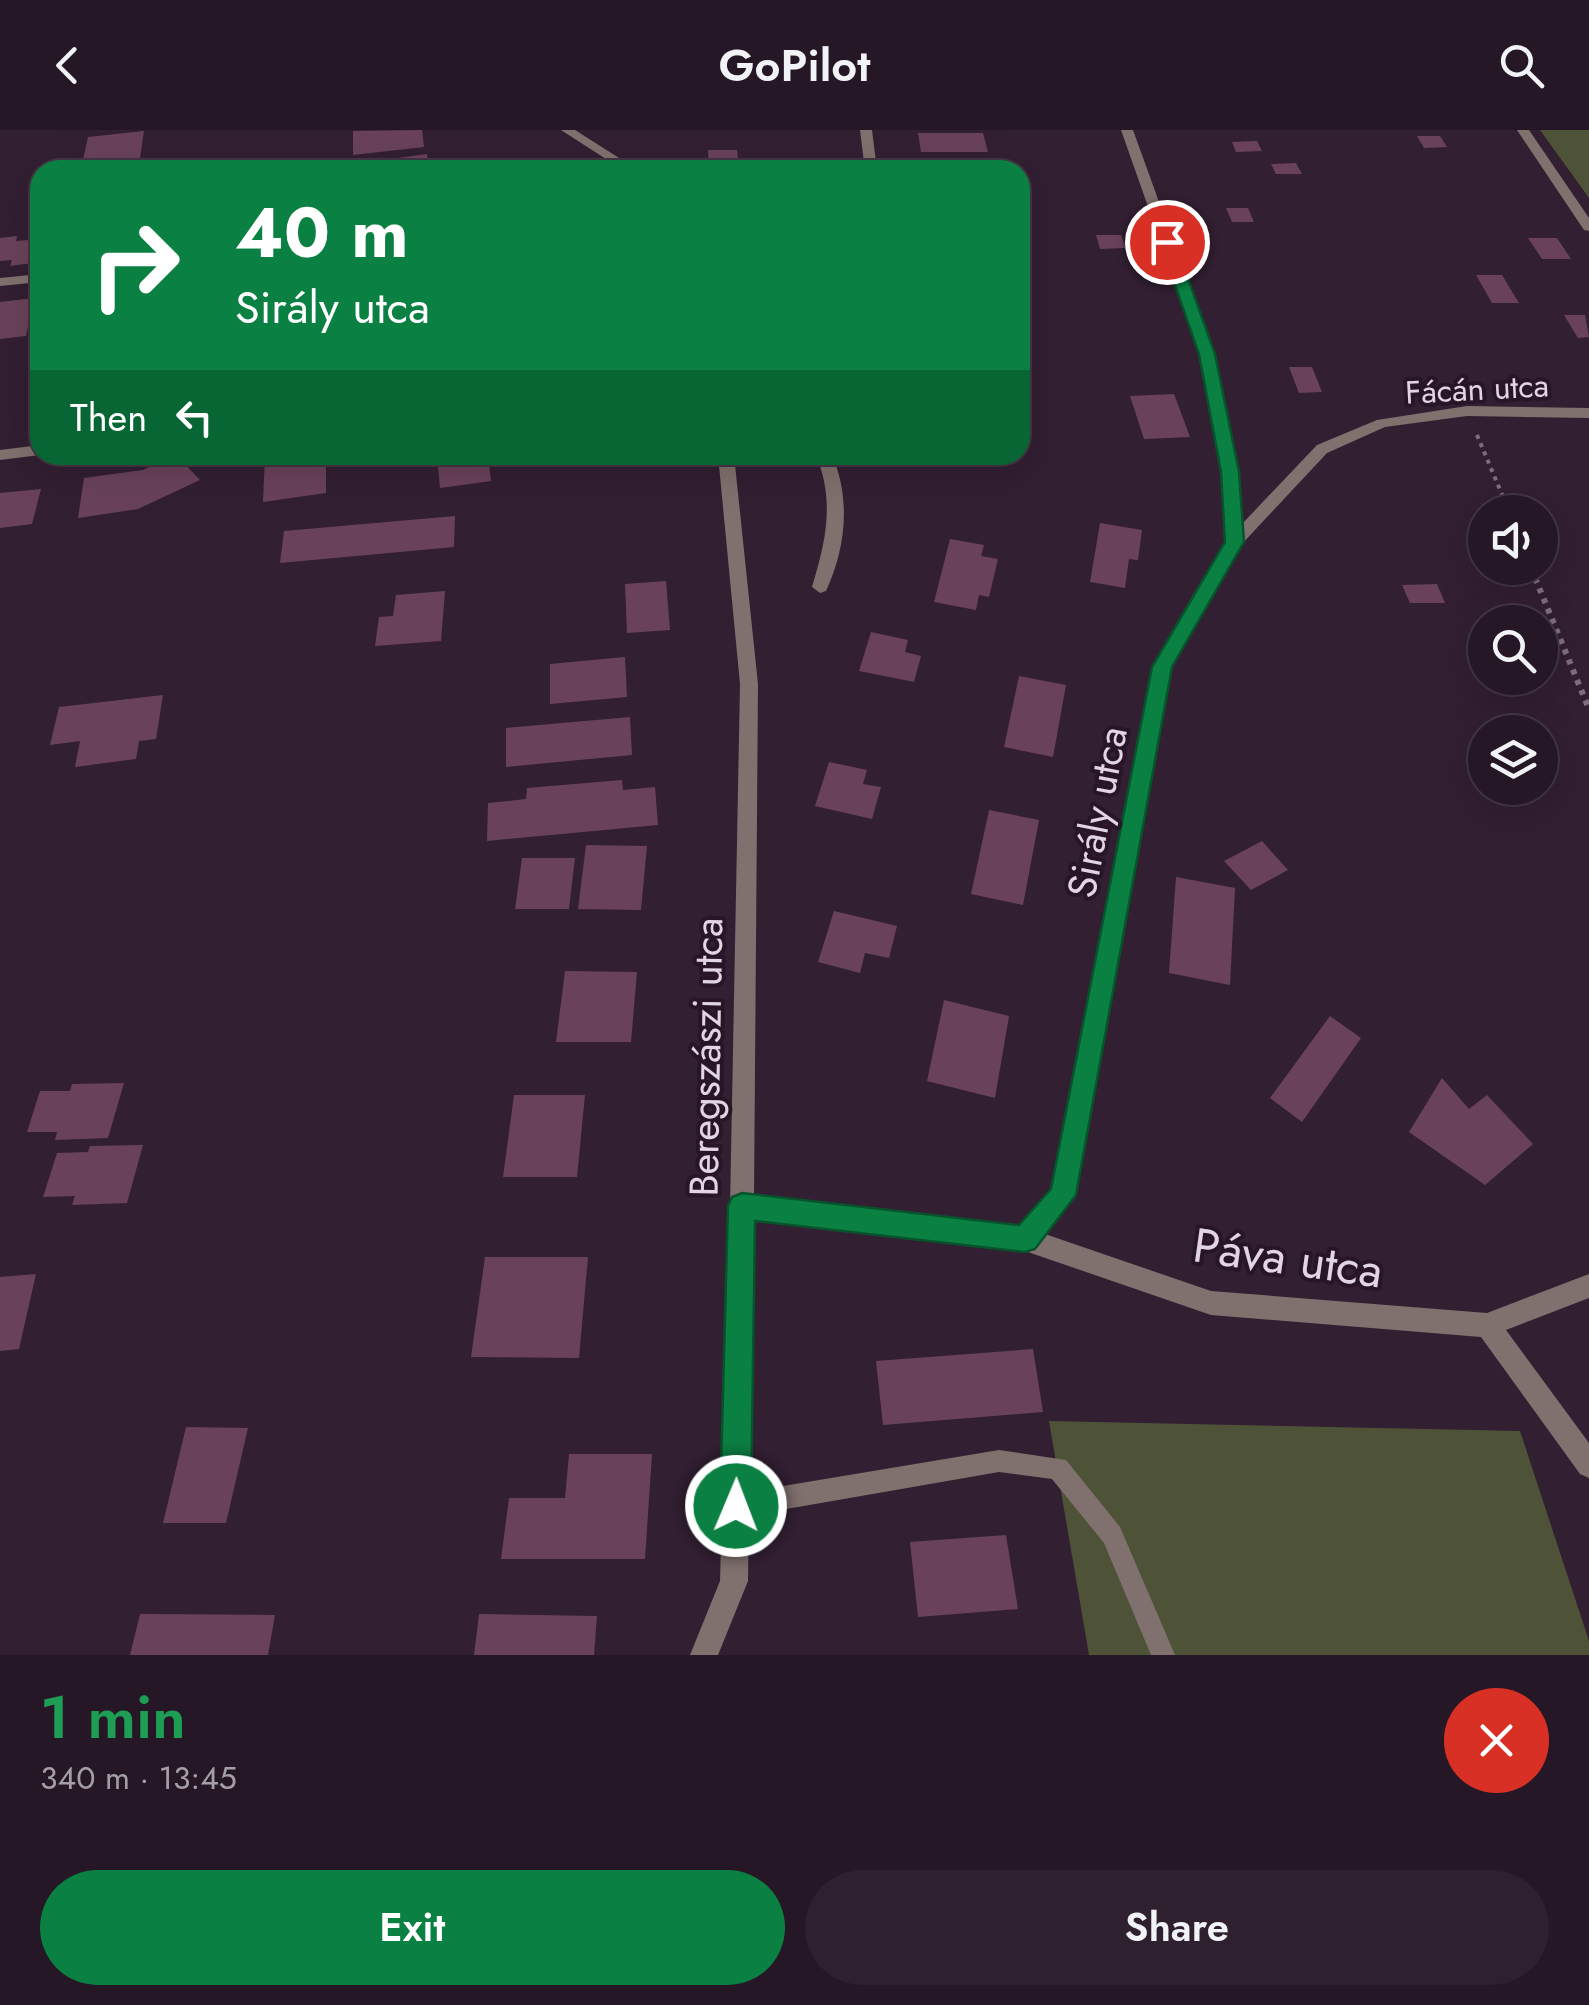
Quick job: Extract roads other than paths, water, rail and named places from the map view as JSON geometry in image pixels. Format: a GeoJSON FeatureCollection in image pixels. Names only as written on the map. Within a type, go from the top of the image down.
{"type":"FeatureCollection","features":[{"type":"Feature","properties":{"kind":"street"},"geometry":{"type":"LineString","coordinates":[[567,130],[616,160]]}},
{"type":"Feature","properties":{"kind":"street"},"geometry":{"type":"LineString","coordinates":[[866,130],[870,160]]}},
{"type":"Feature","properties":{"kind":"street"},"geometry":{"type":"LineString","coordinates":[[1128,130],[1207,354],[1230,472],[1234,542]]}},
{"type":"Feature","properties":{"kind":"street"},"geometry":{"type":"LineString","coordinates":[[1523,130],[1589,227]]}},
{"type":"Feature","properties":{"kind":"street"},"geometry":{"type":"LineString","coordinates":[[0,282],[30,279]]}},
{"type":"Feature","properties":{"kind":"street","name":"Fácán utca"},"geometry":{"type":"LineString","coordinates":[[1234,542],[1322,449],[1382,423],[1467,411],[1589,412]]}},
{"type":"Feature","properties":{"kind":"street"},"geometry":{"type":"LineString","coordinates":[[0,455],[30,451]]}},
{"type":"Feature","properties":{"kind":"street","name":"Beregszászi utca"},"geometry":{"type":"LineString","coordinates":[[704,1655],[734,1580],[736,1506],[750,684],[734,465]]}},
{"type":"Feature","properties":{"kind":"street"},"geometry":{"type":"LineString","coordinates":[[820,587],[839,513],[829,465]]}},
{"type":"Feature","properties":{"kind":"street","name":"Sirály utca"},"geometry":{"type":"LineString","coordinates":[[1025,1239],[1063,1195],[1162,667],[1234,542]]}},
{"type":"Feature","properties":{"kind":"street"},"geometry":{"type":"LineString","coordinates":[[742,1206],[1025,1239]]}},
{"type":"Feature","properties":{"kind":"street","name":"Páva utca"},"geometry":{"type":"LineString","coordinates":[[1025,1239],[1211,1302],[1487,1325],[1589,1286]]}},
{"type":"Feature","properties":{"kind":"street"},"geometry":{"type":"LineString","coordinates":[[1487,1325],[1589,1465]]}},
{"type":"Feature","properties":{"kind":"lane"},"geometry":{"type":"LineString","coordinates":[[736,1506],[999,1461],[1058,1468],[1112,1535],[1163,1655]]}}]}
